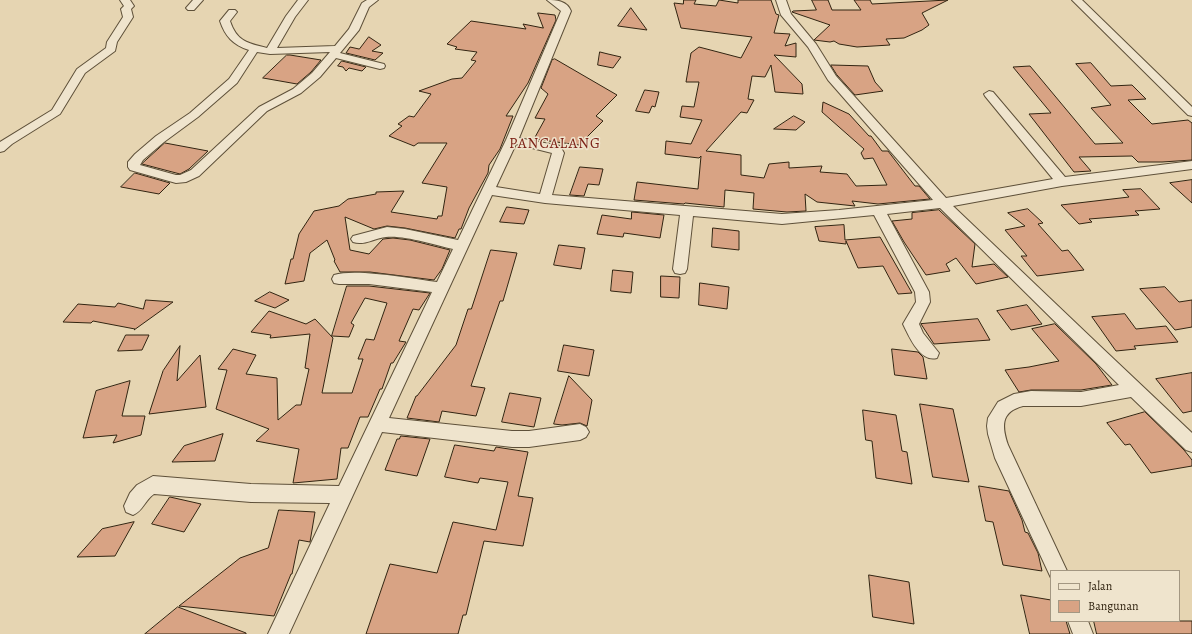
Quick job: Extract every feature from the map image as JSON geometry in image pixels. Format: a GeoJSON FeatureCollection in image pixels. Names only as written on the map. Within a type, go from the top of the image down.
{"type":"FeatureCollection","features":[{"type":"Feature","properties":{"kind":"street"},"geometry":{"type":"LineString","coordinates":[[0,148],[8,140],[56,112],[81,71],[110,49],[112,42],[128,17],[126,9],[129,6],[125,0]]}},
{"type":"Feature","properties":{"kind":"street"},"geometry":{"type":"LineString","coordinates":[[191,8],[198,0]]}},
{"type":"Feature","properties":{"kind":"street"},"geometry":{"type":"LineString","coordinates":[[270,51],[291,16],[303,0]]}},
{"type":"Feature","properties":{"kind":"street"},"geometry":{"type":"LineString","coordinates":[[255,48],[233,81],[194,116],[160,139],[139,156],[134,162],[134,167],[176,179],[195,173],[263,109],[305,85],[324,67],[354,30],[365,5],[373,0]]}},
{"type":"Feature","properties":{"kind":"street"},"geometry":{"type":"LineString","coordinates":[[278,634],[512,140],[566,11],[565,8],[552,0]]}},
{"type":"Feature","properties":{"kind":"street"},"geometry":{"type":"LineString","coordinates":[[781,0],[786,15],[812,46],[832,78],[943,203],[1192,444]]}},
{"type":"Feature","properties":{"kind":"street"},"geometry":{"type":"LineString","coordinates":[[1077,0],[1192,113]]}},
{"type":"Feature","properties":{"kind":"street"},"geometry":{"type":"LineString","coordinates":[[232,12],[225,21],[229,33],[237,42],[270,51],[336,52],[380,66]]}},
{"type":"Feature","properties":{"kind":"street"},"geometry":{"type":"LineString","coordinates":[[989,94],[1062,182]]}},
{"type":"Feature","properties":{"kind":"street"},"geometry":{"type":"LineString","coordinates":[[512,140],[556,149],[558,153],[545,199]]}},
{"type":"Feature","properties":{"kind":"street"},"geometry":{"type":"LineString","coordinates":[[488,190],[545,199],[782,219],[943,203],[1062,182],[1192,165]]}},
{"type":"Feature","properties":{"kind":"street"},"geometry":{"type":"LineString","coordinates":[[878,210],[922,292],[923,302],[911,324],[917,337],[931,352]]}},
{"type":"Feature","properties":{"kind":"street"},"geometry":{"type":"LineString","coordinates":[[680,269],[687,212]]}},
{"type":"Feature","properties":{"kind":"street"},"geometry":{"type":"LineString","coordinates":[[358,239],[387,232],[405,234],[462,246]]}},
{"type":"Feature","properties":{"kind":"street"},"geometry":{"type":"LineString","coordinates":[[339,279],[369,279],[442,288]]}},
{"type":"Feature","properties":{"kind":"street"},"geometry":{"type":"LineString","coordinates":[[1057,570],[1010,471],[995,428],[996,418],[1001,409],[1014,402],[1029,398],[1081,399],[1134,389]]}},
{"type":"Feature","properties":{"kind":"street"},"geometry":{"type":"LineString","coordinates":[[378,424],[512,439],[529,439],[580,432]]}},
{"type":"Feature","properties":{"kind":"street"},"geometry":{"type":"LineString","coordinates":[[133,506],[139,495],[153,485],[251,494],[344,495]]}},
{"type":"Feature","properties":{"kind":"street"},"geometry":{"type":"LineString","coordinates":[[1078,622],[1083,634]]}},
{"type":"Feature","properties":{"kind":"building"},"geometry":{"type":"Polygon","coordinates":[[[684,0],[696,0],[694,4],[716,6],[719,0],[738,3],[738,0],[771,0],[776,14],[779,15],[774,33],[790,34],[785,46],[796,43],[796,57],[774,55],[802,84],[803,94],[775,92],[771,65],[765,77],[752,76],[748,99],[754,100],[747,113],[741,112],[706,151],[741,155],[741,175],[764,178],[769,164],[789,162],[789,168],[822,166],[820,172],[847,174],[856,186],[887,185],[873,158],[864,159],[861,153],[864,149],[822,112],[823,102],[849,114],[869,136],[871,136],[882,151],[888,151],[915,186],[919,186],[930,199],[878,204],[852,201],[855,206],[817,202],[805,194],[806,211],[787,212],[753,209],[754,193],[725,190],[724,207],[634,200],[637,182],[698,189],[701,156],[699,158],[665,154],[666,141],[691,144],[702,120],[680,117],[682,106],[694,107],[699,82],[686,82],[691,53],[699,47],[741,58],[752,37],[681,28],[674,3],[683,4],[684,0]]]}},
{"type":"Feature","properties":{"kind":"building"},"geometry":{"type":"Polygon","coordinates":[[[812,0],[828,0],[832,10],[861,10],[854,0],[870,0],[872,4],[948,0],[922,13],[929,25],[922,30],[904,38],[886,39],[890,45],[857,47],[839,44],[834,41],[814,40],[830,25],[792,12],[816,10],[812,0]]]}},
{"type":"Feature","properties":{"kind":"building"},"geometry":{"type":"Polygon","coordinates":[[[631,8],[647,30],[618,26],[631,8]]]}},
{"type":"Feature","properties":{"kind":"building"},"geometry":{"type":"Polygon","coordinates":[[[538,13],[555,15],[556,20],[528,83],[506,116],[513,116],[500,149],[489,165],[488,173],[469,208],[461,229],[459,229],[455,238],[387,226],[374,229],[345,217],[350,250],[369,254],[383,239],[393,238],[410,240],[450,250],[442,269],[434,280],[370,272],[340,272],[334,261],[335,260],[327,240],[310,253],[304,281],[285,284],[299,234],[314,211],[339,206],[348,199],[376,194],[376,192],[404,191],[391,212],[437,219],[438,216],[442,216],[447,187],[422,183],[447,143],[418,143],[414,146],[389,136],[402,126],[398,124],[409,116],[414,117],[431,94],[419,91],[452,79],[462,78],[476,61],[471,60],[477,52],[455,49],[457,47],[447,44],[471,21],[526,29],[523,24],[543,28],[538,13]]]}},
{"type":"Feature","properties":{"kind":"building"},"geometry":{"type":"Polygon","coordinates":[[[369,37],[381,45],[372,51],[383,53],[375,60],[346,53],[350,47],[359,49],[369,37]]]}},
{"type":"Feature","properties":{"kind":"building"},"geometry":{"type":"Polygon","coordinates":[[[600,52],[621,57],[613,68],[598,65],[600,52]]]}},
{"type":"Feature","properties":{"kind":"building"},"geometry":{"type":"Polygon","coordinates":[[[287,55],[321,60],[311,72],[297,84],[263,78],[287,55]]]}},
{"type":"Feature","properties":{"kind":"building"},"geometry":{"type":"Polygon","coordinates":[[[555,59],[617,95],[596,116],[603,121],[579,145],[534,139],[545,119],[535,118],[548,94],[541,88],[552,60],[555,59]]]}},
{"type":"Feature","properties":{"kind":"building"},"geometry":{"type":"Polygon","coordinates":[[[342,61],[366,67],[362,71],[349,68],[346,71],[343,67],[338,66],[342,61]]]}},
{"type":"Feature","properties":{"kind":"building"},"geometry":{"type":"Polygon","coordinates":[[[1091,63],[1111,86],[1132,85],[1146,99],[1128,100],[1152,124],[1188,120],[1192,123],[1192,160],[1138,162],[1132,156],[1079,157],[1091,171],[1074,172],[1029,114],[1051,113],[1013,67],[1030,66],[1095,144],[1123,143],[1091,108],[1111,105],[1076,64],[1091,63]]]}},
{"type":"Feature","properties":{"kind":"building"},"geometry":{"type":"Polygon","coordinates":[[[831,65],[868,66],[875,82],[883,91],[855,95],[837,75],[831,65]]]}},
{"type":"Feature","properties":{"kind":"building"},"geometry":{"type":"Polygon","coordinates":[[[645,90],[659,92],[655,107],[652,106],[649,113],[636,111],[645,90]]]}},
{"type":"Feature","properties":{"kind":"building"},"geometry":{"type":"Polygon","coordinates":[[[794,116],[805,122],[796,130],[774,129],[794,116]]]}},
{"type":"Feature","properties":{"kind":"building"},"geometry":{"type":"Polygon","coordinates":[[[165,143],[208,151],[189,169],[180,174],[142,164],[165,143]]]}},
{"type":"Feature","properties":{"kind":"building"},"geometry":{"type":"Polygon","coordinates":[[[580,167],[603,169],[599,185],[588,184],[584,196],[570,195],[580,167]]]}},
{"type":"Feature","properties":{"kind":"building"},"geometry":{"type":"Polygon","coordinates":[[[135,173],[170,183],[159,194],[121,187],[135,173]]]}},
{"type":"Feature","properties":{"kind":"building"},"geometry":{"type":"Polygon","coordinates":[[[1192,180],[1192,203],[1170,183],[1192,180]]]}},
{"type":"Feature","properties":{"kind":"building"},"geometry":{"type":"Polygon","coordinates":[[[1141,189],[1160,209],[1135,211],[1139,215],[1089,219],[1092,222],[1079,224],[1061,205],[1129,197],[1123,190],[1141,189]]]}},
{"type":"Feature","properties":{"kind":"building"},"geometry":{"type":"Polygon","coordinates":[[[507,207],[529,210],[524,224],[500,222],[507,207]]]}},
{"type":"Feature","properties":{"kind":"building"},"geometry":{"type":"Polygon","coordinates":[[[1028,209],[1043,223],[1038,224],[1062,251],[1068,250],[1084,270],[1037,276],[1021,256],[1027,256],[1005,230],[1025,226],[1008,213],[1028,209]]]}},
{"type":"Feature","properties":{"kind":"building"},"geometry":{"type":"Polygon","coordinates":[[[939,210],[975,244],[972,267],[994,264],[1008,277],[976,284],[956,258],[946,264],[950,271],[926,275],[892,221],[912,219],[912,213],[939,210]]]}},
{"type":"Feature","properties":{"kind":"building"},"geometry":{"type":"Polygon","coordinates":[[[632,212],[664,215],[660,238],[624,233],[623,237],[597,234],[602,215],[631,219],[632,212]]]}},
{"type":"Feature","properties":{"kind":"building"},"geometry":{"type":"Polygon","coordinates":[[[844,225],[845,240],[880,237],[912,293],[898,294],[883,266],[858,268],[846,241],[846,244],[819,241],[815,227],[844,225]]]}},
{"type":"Feature","properties":{"kind":"building"},"geometry":{"type":"Polygon","coordinates":[[[713,228],[739,231],[739,250],[712,247],[713,228]]]}},
{"type":"Feature","properties":{"kind":"building"},"geometry":{"type":"Polygon","coordinates":[[[559,245],[585,248],[581,269],[554,265],[559,245]]]}},
{"type":"Feature","properties":{"kind":"building"},"geometry":{"type":"Polygon","coordinates":[[[491,250],[517,253],[503,301],[500,301],[471,386],[485,388],[476,416],[442,411],[439,422],[407,418],[416,396],[456,345],[468,309],[471,309],[491,250]]]}},
{"type":"Feature","properties":{"kind":"building"},"geometry":{"type":"Polygon","coordinates":[[[613,270],[633,272],[631,293],[611,291],[613,270]]]}},
{"type":"Feature","properties":{"kind":"building"},"geometry":{"type":"Polygon","coordinates":[[[661,276],[680,277],[679,298],[661,297],[661,276]]]}},
{"type":"Feature","properties":{"kind":"building"},"geometry":{"type":"Polygon","coordinates":[[[700,283],[729,287],[727,309],[699,305],[700,283]]]}},
{"type":"Feature","properties":{"kind":"building"},"geometry":{"type":"Polygon","coordinates":[[[347,286],[369,286],[430,293],[419,310],[413,309],[399,341],[406,342],[393,363],[391,363],[382,389],[380,389],[368,417],[360,417],[348,448],[341,448],[337,479],[293,483],[299,449],[256,441],[269,429],[216,409],[227,370],[218,369],[233,349],[256,355],[246,374],[277,378],[278,420],[296,405],[301,405],[309,369],[305,368],[310,334],[270,338],[271,335],[251,332],[269,311],[306,324],[315,319],[333,338],[322,393],[352,393],[363,359],[358,359],[366,339],[374,340],[387,303],[365,298],[351,323],[354,325],[349,337],[332,336],[347,286]]]}},
{"type":"Feature","properties":{"kind":"building"},"geometry":{"type":"Polygon","coordinates":[[[1165,287],[1179,302],[1192,300],[1192,327],[1175,330],[1140,289],[1165,287]]]}},
{"type":"Feature","properties":{"kind":"building"},"geometry":{"type":"Polygon","coordinates":[[[270,292],[289,300],[275,308],[255,301],[270,292]]]}},
{"type":"Feature","properties":{"kind":"building"},"geometry":{"type":"Polygon","coordinates":[[[146,300],[173,302],[134,330],[135,329],[93,321],[91,323],[63,322],[78,304],[115,307],[118,303],[143,309],[146,300]]]}},
{"type":"Feature","properties":{"kind":"building"},"geometry":{"type":"Polygon","coordinates":[[[1027,305],[1042,324],[1011,330],[997,311],[1027,305]]]}},
{"type":"Feature","properties":{"kind":"building"},"geometry":{"type":"Polygon","coordinates":[[[1125,314],[1136,329],[1166,326],[1178,342],[1134,346],[1136,349],[1116,351],[1092,317],[1125,314]]]}},
{"type":"Feature","properties":{"kind":"building"},"geometry":{"type":"Polygon","coordinates":[[[978,319],[990,340],[934,344],[921,324],[978,319]]]}},
{"type":"Feature","properties":{"kind":"building"},"geometry":{"type":"Polygon","coordinates":[[[1055,324],[1096,364],[1112,385],[1081,390],[1031,390],[1019,392],[1005,370],[1059,361],[1032,329],[1055,324]]]}},
{"type":"Feature","properties":{"kind":"building"},"geometry":{"type":"Polygon","coordinates":[[[126,335],[149,335],[142,350],[118,351],[126,335]]]}},
{"type":"Feature","properties":{"kind":"building"},"geometry":{"type":"Polygon","coordinates":[[[564,345],[594,350],[589,376],[558,371],[564,345]]]}},
{"type":"Feature","properties":{"kind":"building"},"geometry":{"type":"Polygon","coordinates":[[[180,346],[177,381],[200,355],[206,407],[149,414],[163,371],[180,346]]]}},
{"type":"Feature","properties":{"kind":"building"},"geometry":{"type":"Polygon","coordinates":[[[892,349],[918,352],[923,357],[927,379],[895,375],[892,349]]]}},
{"type":"Feature","properties":{"kind":"building"},"geometry":{"type":"Polygon","coordinates":[[[1192,373],[1192,411],[1183,413],[1156,379],[1192,373]]]}},
{"type":"Feature","properties":{"kind":"building"},"geometry":{"type":"Polygon","coordinates":[[[569,376],[592,400],[587,426],[580,423],[562,425],[554,424],[569,376]]]}},
{"type":"Feature","properties":{"kind":"building"},"geometry":{"type":"Polygon","coordinates":[[[130,381],[122,416],[145,416],[141,435],[113,443],[117,435],[83,438],[96,391],[130,381]]]}},
{"type":"Feature","properties":{"kind":"building"},"geometry":{"type":"Polygon","coordinates":[[[510,393],[541,398],[534,427],[502,422],[510,393]]]}},
{"type":"Feature","properties":{"kind":"building"},"geometry":{"type":"Polygon","coordinates":[[[920,404],[953,409],[969,482],[933,477],[920,404]]]}},
{"type":"Feature","properties":{"kind":"building"},"geometry":{"type":"Polygon","coordinates":[[[863,410],[896,415],[902,451],[907,452],[912,484],[876,478],[872,441],[866,440],[863,410]]]}},
{"type":"Feature","properties":{"kind":"building"},"geometry":{"type":"Polygon","coordinates":[[[1145,412],[1184,450],[1192,460],[1192,466],[1151,473],[1130,444],[1125,445],[1107,423],[1145,412]]]}},
{"type":"Feature","properties":{"kind":"building"},"geometry":{"type":"Polygon","coordinates":[[[223,434],[215,461],[172,462],[184,446],[223,434]]]}},
{"type":"Feature","properties":{"kind":"building"},"geometry":{"type":"Polygon","coordinates":[[[401,436],[430,439],[417,476],[385,470],[397,439],[401,436]]]}},
{"type":"Feature","properties":{"kind":"building"},"geometry":{"type":"Polygon","coordinates":[[[455,445],[494,451],[496,447],[528,452],[518,496],[533,498],[523,546],[484,541],[466,615],[463,615],[458,634],[366,634],[390,564],[437,573],[453,522],[496,530],[508,482],[480,478],[478,483],[445,477],[455,445]]]}},
{"type":"Feature","properties":{"kind":"building"},"geometry":{"type":"Polygon","coordinates":[[[979,486],[1009,491],[1022,520],[1025,532],[1028,533],[1038,553],[1042,571],[1003,565],[993,522],[986,521],[979,486]]]}},
{"type":"Feature","properties":{"kind":"building"},"geometry":{"type":"Polygon","coordinates":[[[170,497],[201,504],[184,532],[152,524],[170,497]]]}},
{"type":"Feature","properties":{"kind":"building"},"geometry":{"type":"Polygon","coordinates":[[[279,510],[315,512],[310,542],[299,540],[292,574],[274,616],[179,606],[240,558],[268,548],[279,510]]]}},
{"type":"Feature","properties":{"kind":"building"},"geometry":{"type":"Polygon","coordinates":[[[134,522],[115,556],[77,557],[102,529],[134,522]]]}},
{"type":"Feature","properties":{"kind":"building"},"geometry":{"type":"Polygon","coordinates":[[[869,575],[909,582],[914,624],[873,617],[869,575]]]}},
{"type":"Feature","properties":{"kind":"building"},"geometry":{"type":"Polygon","coordinates":[[[1021,595],[1050,600],[1050,622],[1066,622],[1070,634],[1030,634],[1021,595]]]}},
{"type":"Feature","properties":{"kind":"building"},"geometry":{"type":"Polygon","coordinates":[[[178,607],[246,633],[246,634],[145,634],[178,607]]]}},
{"type":"Feature","properties":{"kind":"building"},"geometry":{"type":"Polygon","coordinates":[[[1192,621],[1192,634],[1097,634],[1094,622],[1192,621]]]}},
{"type":"Feature","properties":{"kind":"district","name":"PANCALANG"},"geometry":{"type":"Point","coordinates":[555,144]}}]}
